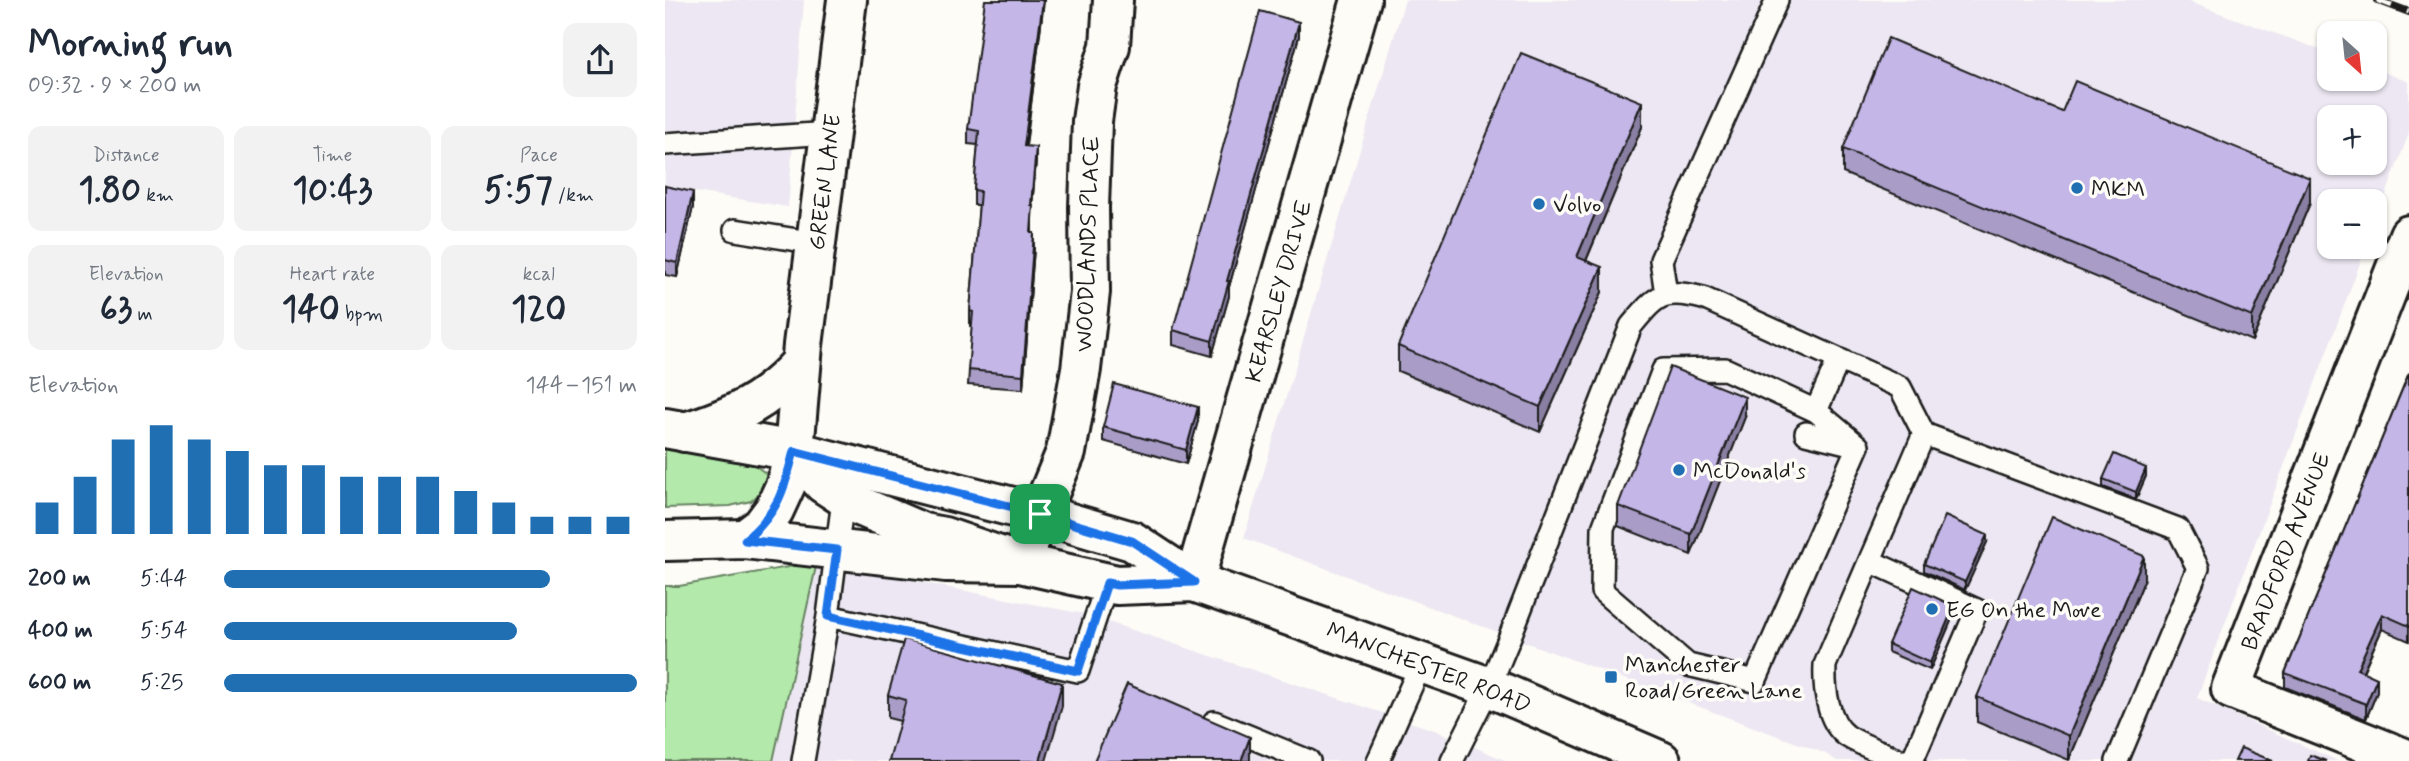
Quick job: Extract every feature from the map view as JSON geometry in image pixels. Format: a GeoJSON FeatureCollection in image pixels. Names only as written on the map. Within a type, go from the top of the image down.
{"type":"FeatureCollection","features":[{"type":"Feature","properties":{"kind":"street","name":"GREEN LANE"},"geometry":{"type":"LineString","coordinates":[[745,540],[762,526],[774,510],[786,484],[794,451],[801,363],[847,0]]}},
{"type":"Feature","properties":{"kind":"street","name":"WOODLANDS PLACE"},"geometry":{"type":"LineString","coordinates":[[1020,564],[1066,452],[1081,369],[1090,292],[1089,195],[1092,121],[1097,86],[1110,46],[1113,0]]}},
{"type":"Feature","properties":{"kind":"street","name":"KEARSLEY DRIVE"},"geometry":{"type":"LineString","coordinates":[[1194,582],[1361,0]]}},
{"type":"Feature","properties":{"kind":"street","name":"BRADFORD AVENUE"},"geometry":{"type":"LineString","coordinates":[[2409,235],[2231,689],[2409,760]]}},
{"type":"Feature","properties":{"kind":"street"},"geometry":{"type":"LineString","coordinates":[[675,430],[720,421],[780,386],[801,363]]}},
{"type":"Feature","properties":{"kind":"street","name":"MANCHESTER ROAD"},"geometry":{"type":"LineString","coordinates":[[675,430],[794,451],[846,480],[1040,514],[1132,541],[1194,582],[1489,687],[1661,761]]}},
{"type":"Feature","properties":{"kind":"street"},"geometry":{"type":"LineString","coordinates":[[846,480],[855,503],[923,533],[944,537],[1020,564]]}},
{"type":"Feature","properties":{"kind":"street","name":"MANCHESTER ROAD"},"geometry":{"type":"LineString","coordinates":[[665,541],[745,540],[946,562],[1020,564],[1117,585],[1194,582]]}},
{"type":"Feature","properties":{"kind":"lane"},"geometry":{"type":"LineString","coordinates":[[1666,294],[1661,260],[1777,0]]}},
{"type":"Feature","properties":{"kind":"lane"},"geometry":{"type":"LineString","coordinates":[[665,144],[830,133]]}},
{"type":"Feature","properties":{"kind":"lane"},"geometry":{"type":"LineString","coordinates":[[735,230],[816,243]]}},
{"type":"Feature","properties":{"kind":"lane"},"geometry":{"type":"LineString","coordinates":[[1452,761],[1489,687],[1631,326],[1653,301],[1666,294],[1680,292],[1703,298],[1900,387],[1924,434],[2178,529],[2198,568],[2117,761]]}},
{"type":"Feature","properties":{"kind":"lane"},"geometry":{"type":"LineString","coordinates":[[1816,411],[1838,361]]}},
{"type":"Feature","properties":{"kind":"lane"},"geometry":{"type":"LineString","coordinates":[[1725,369],[1816,411],[1858,446],[1755,681],[1688,666],[1602,591],[1603,528],[1663,370],[1725,369]]}},
{"type":"Feature","properties":{"kind":"lane"},"geometry":{"type":"LineString","coordinates":[[1806,433],[1858,446]]}},
{"type":"Feature","properties":{"kind":"lane"},"geometry":{"type":"LineString","coordinates":[[1902,761],[1845,735],[1834,719],[1824,684],[1825,665],[1924,434]]}},
{"type":"Feature","properties":{"kind":"lane"},"geometry":{"type":"LineString","coordinates":[[803,761],[828,616],[846,480]]}},
{"type":"Feature","properties":{"kind":"lane"},"geometry":{"type":"LineString","coordinates":[[1870,561],[1977,610],[1912,761]]}},
{"type":"Feature","properties":{"kind":"lane"},"geometry":{"type":"LineString","coordinates":[[828,616],[1078,671],[1107,583]]}},
{"type":"Feature","properties":{"kind":"lane"},"geometry":{"type":"LineString","coordinates":[[1378,761],[1422,662]]}},
{"type":"Feature","properties":{"kind":"lane"},"geometry":{"type":"LineString","coordinates":[[1196,714],[1309,761]]}},
{"type":"Feature","properties":{"kind":"shaded area"},"geometry":{"type":"Polygon","coordinates":[[[665,0],[804,0],[788,207],[665,187],[665,0]]]}},
{"type":"Feature","properties":{"kind":"shaded area"},"geometry":{"type":"Polygon","coordinates":[[[1405,0],[2184,0],[2317,49],[2317,91],[2387,91],[2387,74],[2409,82],[2409,133],[2387,192],[2387,189],[2317,189],[2317,259],[2362,259],[2197,698],[2338,761],[1837,761],[1824,753],[1244,538],[1405,0]]]}},
{"type":"Feature","properties":{"kind":"shaded area"},"geometry":{"type":"Polygon","coordinates":[[[817,562],[1084,614],[1437,731],[1507,761],[773,761],[817,562]]]}},
{"type":"Feature","properties":{"kind":"green space"},"geometry":{"type":"Polygon","coordinates":[[[665,447],[752,463],[768,475],[769,486],[751,501],[730,506],[665,508],[665,447]]]}},
{"type":"Feature","properties":{"kind":"green space"},"geometry":{"type":"Polygon","coordinates":[[[817,562],[773,761],[665,761],[665,586],[679,586],[817,562]]]}},
{"type":"Feature","properties":{"kind":"building"},"geometry":{"type":"Polygon","coordinates":[[[985,0],[1043,0],[1024,146],[1036,147],[1031,205],[1031,233],[1034,233],[1023,375],[968,370],[980,191],[974,190],[979,131],[968,129],[985,0]]]}},
{"type":"Feature","properties":{"kind":"building"},"geometry":{"type":"Polygon","coordinates":[[[1260,11],[1299,22],[1212,341],[1173,330],[1260,11]]]}},
{"type":"Feature","properties":{"kind":"building","name":"MKM"},"geometry":{"type":"Polygon","coordinates":[[[1888,38],[2062,112],[2075,81],[2310,178],[2252,317],[1843,149],[1888,38]]]}},
{"type":"Feature","properties":{"kind":"building","name":"Volvo"},"geometry":{"type":"Polygon","coordinates":[[[1521,53],[1642,102],[1577,257],[1602,267],[1540,407],[1398,346],[1521,53]]]}},
{"type":"Feature","properties":{"kind":"building"},"geometry":{"type":"Polygon","coordinates":[[[665,186],[693,192],[677,263],[665,260],[665,186]]]}},
{"type":"Feature","properties":{"kind":"building","name":"McDonald's"},"geometry":{"type":"Polygon","coordinates":[[[1670,367],[1745,397],[1691,534],[1618,506],[1670,367]]]}},
{"type":"Feature","properties":{"kind":"building"},"geometry":{"type":"Polygon","coordinates":[[[2409,373],[2409,626],[2382,614],[2357,669],[2377,678],[2366,704],[2285,673],[2409,373]]]}},
{"type":"Feature","properties":{"kind":"building"},"geometry":{"type":"Polygon","coordinates":[[[1114,384],[1198,407],[1186,450],[1103,427],[1114,384]]]}},
{"type":"Feature","properties":{"kind":"building"},"geometry":{"type":"Polygon","coordinates":[[[2114,454],[2146,468],[2136,492],[2103,479],[2114,454]]]}},
{"type":"Feature","properties":{"kind":"building"},"geometry":{"type":"Polygon","coordinates":[[[1945,516],[1987,535],[1965,582],[1924,564],[1945,516]]]}},
{"type":"Feature","properties":{"kind":"building"},"geometry":{"type":"Polygon","coordinates":[[[2052,517],[2144,556],[2069,736],[1977,697],[2052,517]]]}},
{"type":"Feature","properties":{"kind":"building"},"geometry":{"type":"Polygon","coordinates":[[[1913,587],[1954,606],[1930,663],[1888,644],[1913,587]]]}},
{"type":"Feature","properties":{"kind":"building"},"geometry":{"type":"Polygon","coordinates":[[[904,639],[1062,683],[1040,761],[889,761],[906,700],[888,695],[904,639]]]}},
{"type":"Feature","properties":{"kind":"building"},"geometry":{"type":"Polygon","coordinates":[[[1127,684],[1250,737],[1241,761],[1094,761],[1127,684]]]}},
{"type":"Feature","properties":{"kind":"building"},"geometry":{"type":"Polygon","coordinates":[[[2241,748],[2273,761],[2235,761],[2241,748]]]}},
{"type":"Feature","properties":{"kind":"building"},"geometry":{"type":"Polygon","coordinates":[[[2310,755],[2326,761],[2308,761],[2310,755]]]}},
{"type":"Feature","properties":{"kind":"railway"},"geometry":{"type":"LineString","coordinates":[[2377,0],[2409,12]]}},
{"type":"Feature","properties":{"kind":"place","name":"MKM"},"geometry":{"type":"Point","coordinates":[2077,188]}},
{"type":"Feature","properties":{"kind":"place","name":"Volvo"},"geometry":{"type":"Point","coordinates":[1539,204]}},
{"type":"Feature","properties":{"kind":"place","name":"McDonald's"},"geometry":{"type":"Point","coordinates":[1679,470]}},
{"type":"Feature","properties":{"kind":"place","name":"EG On the Move"},"geometry":{"type":"Point","coordinates":[1932,609]}},
{"type":"Feature","properties":{"kind":"place","name":"Manchester Road/Green Lane"},"geometry":{"type":"Point","coordinates":[1611,677]}},
{"type":"Feature","properties":{"kind":"route"},"geometry":{"type":"LineString","coordinates":[[794,451],[1040,514],[1132,541],[1194,582],[1117,585],[1107,583],[1078,671],[828,616],[837,550],[745,540],[762,526],[774,510],[786,484],[794,451]]}}]}
